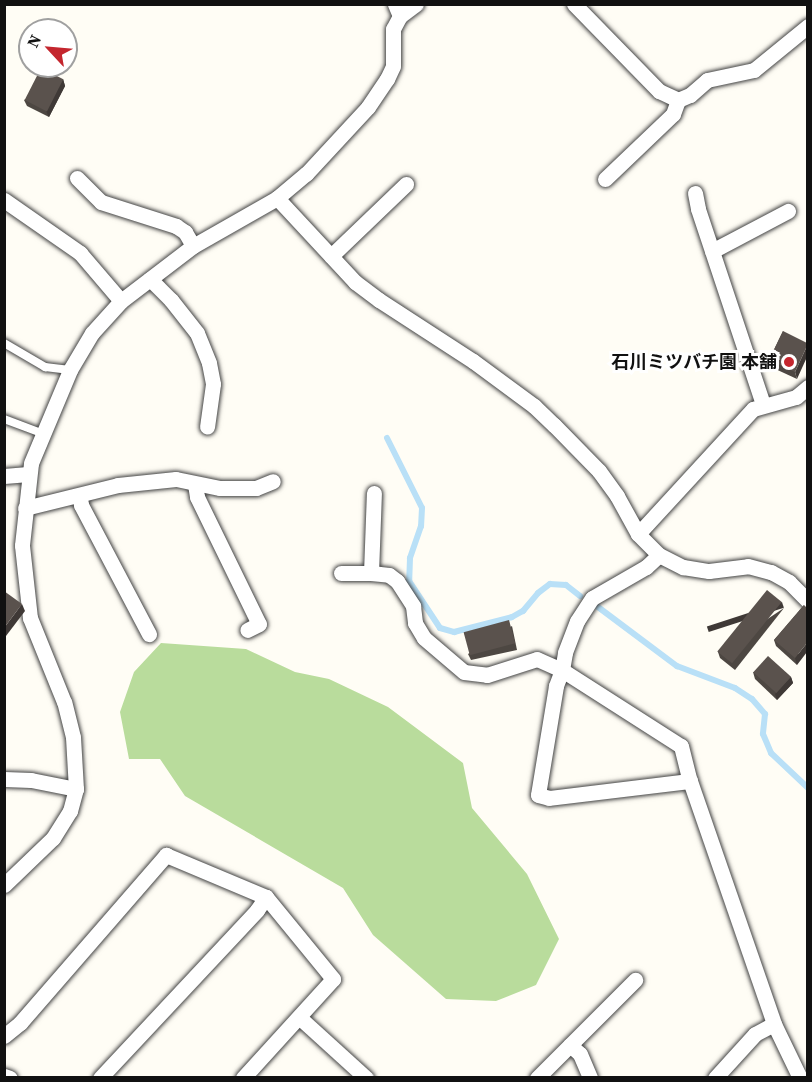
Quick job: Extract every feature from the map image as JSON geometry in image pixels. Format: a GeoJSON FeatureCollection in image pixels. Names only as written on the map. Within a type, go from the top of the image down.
{"type":"FeatureCollection","features":[{"type":"Feature","properties":{"kind":"street"},"geometry":{"type":"LineString","coordinates":[[4,885],[53,838],[70,811],[76,789],[73,737],[64,702],[30,618],[22,545],[28,474],[70,370],[92,333],[121,301],[194,246],[278,198],[306,174],[368,107],[387,79],[393,66],[393,29],[398,10],[416,4]]}},
{"type":"Feature","properties":{"kind":"street"},"geometry":{"type":"LineString","coordinates":[[574,4],[659,91],[678,100],[690,95],[707,80],[754,70],[806,32]]}},
{"type":"Feature","properties":{"kind":"street"},"geometry":{"type":"LineString","coordinates":[[605,179],[674,114],[678,100]]}},
{"type":"Feature","properties":{"kind":"street"},"geometry":{"type":"LineString","coordinates":[[77,178],[101,202],[176,226],[185,232],[194,246]]}},
{"type":"Feature","properties":{"kind":"street"},"geometry":{"type":"LineString","coordinates":[[331,256],[406,184]]}},
{"type":"Feature","properties":{"kind":"street"},"geometry":{"type":"LineString","coordinates":[[695,194],[763,404]]}},
{"type":"Feature","properties":{"kind":"street"},"geometry":{"type":"LineString","coordinates":[[278,198],[331,256],[379,300],[473,361],[534,406],[599,471],[618,496],[638,534],[659,555],[682,567],[709,571],[748,566],[771,572],[789,582],[807,601]]}},
{"type":"Feature","properties":{"kind":"street"},"geometry":{"type":"LineString","coordinates":[[4,200],[80,253],[121,301]]}},
{"type":"Feature","properties":{"kind":"street"},"geometry":{"type":"LineString","coordinates":[[712,251],[788,211]]}},
{"type":"Feature","properties":{"kind":"street"},"geometry":{"type":"LineString","coordinates":[[150,279],[171,300],[197,333],[209,363],[213,384],[207,427]]}},
{"type":"Feature","properties":{"kind":"street"},"geometry":{"type":"LineString","coordinates":[[638,534],[741,421],[763,404],[796,397],[807,387]]}},
{"type":"Feature","properties":{"kind":"street"},"geometry":{"type":"LineString","coordinates":[[4,476],[28,474]]}},
{"type":"Feature","properties":{"kind":"street"},"geometry":{"type":"LineString","coordinates":[[25,508],[118,485],[176,479],[220,488],[256,488],[273,482]]}},
{"type":"Feature","properties":{"kind":"street"},"geometry":{"type":"LineString","coordinates":[[195,484],[197,497],[259,624],[247,630]]}},
{"type":"Feature","properties":{"kind":"street"},"geometry":{"type":"LineString","coordinates":[[371,573],[374,493]]}},
{"type":"Feature","properties":{"kind":"street"},"geometry":{"type":"LineString","coordinates":[[80,496],[81,505],[149,634]]}},
{"type":"Feature","properties":{"kind":"street"},"geometry":{"type":"LineString","coordinates":[[659,555],[646,567],[592,598],[577,621],[556,686],[538,795],[549,798],[690,781]]}},
{"type":"Feature","properties":{"kind":"street"},"geometry":{"type":"LineString","coordinates":[[342,573],[389,575],[397,581],[413,606],[415,623],[424,638],[464,672],[487,675],[537,658],[562,669],[681,746],[690,781],[774,1024],[800,1077]]}},
{"type":"Feature","properties":{"kind":"street"},"geometry":{"type":"LineString","coordinates":[[4,779],[31,780],[76,789]]}},
{"type":"Feature","properties":{"kind":"street"},"geometry":{"type":"LineString","coordinates":[[4,1036],[20,1023],[166,855],[266,897],[333,979],[243,1077]]}},
{"type":"Feature","properties":{"kind":"street"},"geometry":{"type":"LineString","coordinates":[[100,1077],[257,910],[266,897]]}},
{"type":"Feature","properties":{"kind":"street"},"geometry":{"type":"LineString","coordinates":[[537,1077],[635,980]]}},
{"type":"Feature","properties":{"kind":"street"},"geometry":{"type":"LineString","coordinates":[[299,1017],[366,1077]]}},
{"type":"Feature","properties":{"kind":"street"},"geometry":{"type":"LineString","coordinates":[[715,1077],[731,1071],[755,1034],[774,1024]]}},
{"type":"Feature","properties":{"kind":"street"},"geometry":{"type":"LineString","coordinates":[[570,1045],[580,1054],[590,1077]]}},
{"type":"Feature","properties":{"kind":"street"},"geometry":{"type":"LineString","coordinates":[[4,1076],[10,1077]]}},
{"type":"Feature","properties":{"kind":"lane"},"geometry":{"type":"LineString","coordinates":[[4,343],[45,367],[70,370]]}},
{"type":"Feature","properties":{"kind":"lane"},"geometry":{"type":"LineString","coordinates":[[4,418],[44,434]]}},
{"type":"Feature","properties":{"kind":"green space"},"geometry":{"type":"Polygon","coordinates":[[[161,643],[246,649],[295,672],[329,679],[388,707],[463,763],[472,808],[527,874],[559,939],[536,985],[496,1001],[446,999],[373,935],[343,888],[185,796],[160,759],[129,759],[120,712],[134,672],[161,643]]]}},
{"type":"Feature","properties":{"kind":"building"},"geometry":{"type":"Polygon","coordinates":[[[36,78],[61,78],[63,79],[47,111],[25,100],[36,78]]]}},
{"type":"Feature","properties":{"kind":"building","name":"石川ミツバチ園 本舗"},"geometry":{"type":"Polygon","coordinates":[[[783,331],[807,343],[795,372],[769,360],[783,331]]]}},
{"type":"Feature","properties":{"kind":"building"},"geometry":{"type":"Polygon","coordinates":[[[767,590],[782,602],[732,663],[717,651],[767,590]]]}},
{"type":"Feature","properties":{"kind":"building"},"geometry":{"type":"Polygon","coordinates":[[[4,591],[22,604],[4,628],[4,591]]]}},
{"type":"Feature","properties":{"kind":"building"},"geometry":{"type":"Polygon","coordinates":[[[804,605],[807,608],[807,643],[795,658],[774,640],[804,605]]]}},
{"type":"Feature","properties":{"kind":"building"},"geometry":{"type":"Polygon","coordinates":[[[509,620],[515,643],[470,655],[464,632],[509,620]]]}},
{"type":"Feature","properties":{"kind":"building"},"geometry":{"type":"Polygon","coordinates":[[[768,656],[791,677],[776,693],[753,672],[768,656]]]}},
{"type":"Feature","properties":{"kind":"waterway"},"geometry":{"type":"LineString","coordinates":[[387,438],[422,508],[421,526],[410,558],[409,581],[440,628],[454,632],[512,617],[523,611],[538,593],[550,584],[566,585],[580,596]]}},
{"type":"Feature","properties":{"kind":"waterway"},"geometry":{"type":"LineString","coordinates":[[598,607],[677,666],[735,688],[752,699],[765,714],[763,734],[771,753],[808,788]]}},
{"type":"Feature","properties":{"kind":"place","name":"石川ミツバチ園 本舗"},"geometry":{"type":"Point","coordinates":[789,362]}}]}
